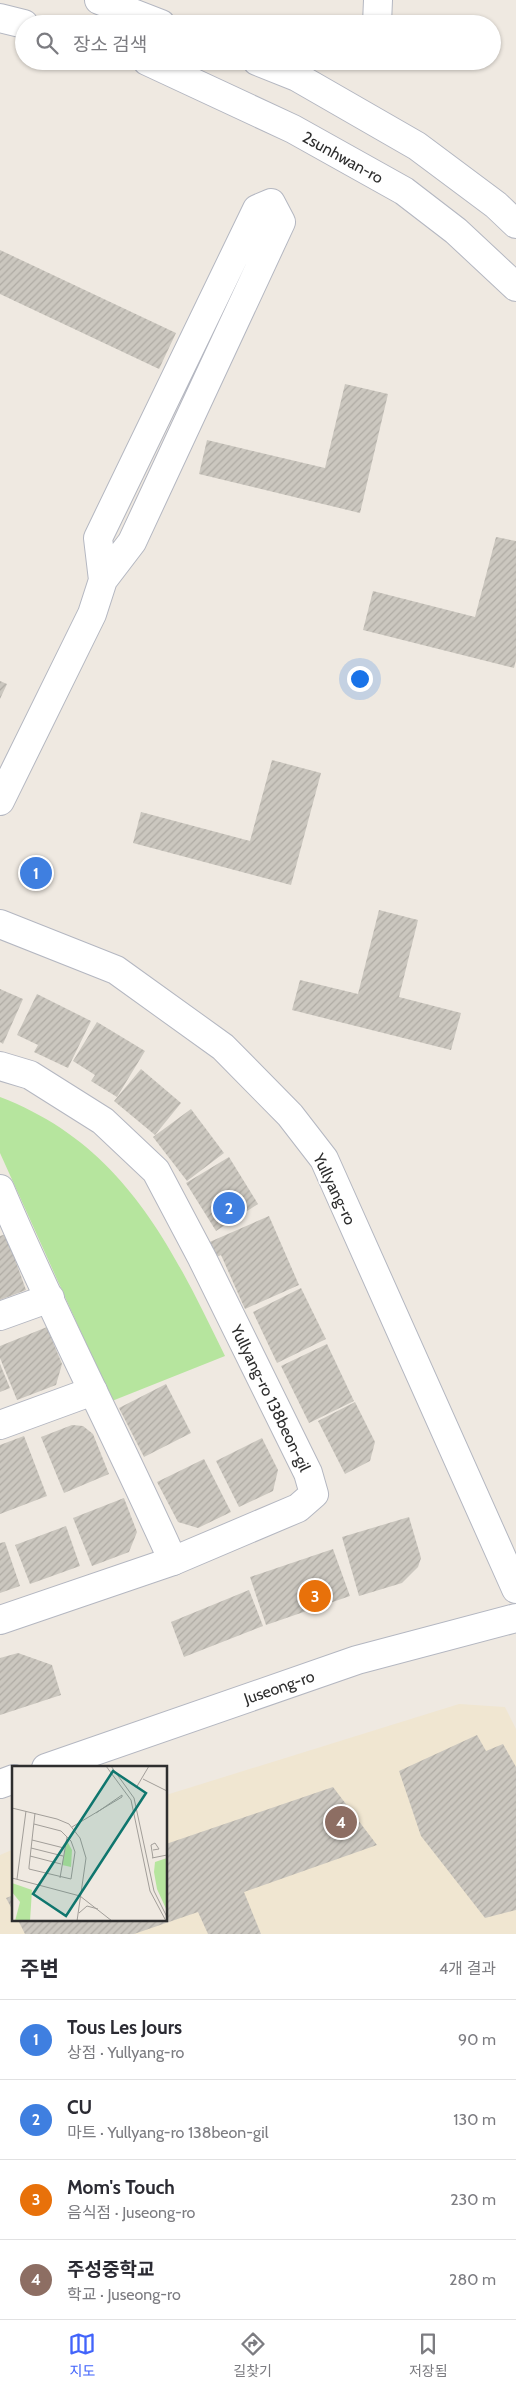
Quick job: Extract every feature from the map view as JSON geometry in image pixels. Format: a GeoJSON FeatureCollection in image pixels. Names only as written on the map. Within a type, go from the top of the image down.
{"type":"FeatureCollection","features":[{"type":"Feature","properties":{"kind":"street"},"geometry":{"type":"LineString","coordinates":[[99,0],[138,15]]}},
{"type":"Feature","properties":{"kind":"street"},"geometry":{"type":"LineString","coordinates":[[377,15],[378,0]]}},
{"type":"Feature","properties":{"kind":"street"},"geometry":{"type":"LineString","coordinates":[[0,18],[15,22]]}},
{"type":"Feature","properties":{"kind":"street","name":"2sunhwan-ro"},"geometry":{"type":"LineString","coordinates":[[166,70],[293,129],[404,191],[456,231],[516,288]]}},
{"type":"Feature","properties":{"kind":"street"},"geometry":{"type":"LineString","coordinates":[[280,70],[298,77],[417,146],[496,205],[516,224]]}},
{"type":"Feature","properties":{"kind":"street"},"geometry":{"type":"LineString","coordinates":[[0,801],[92,614],[103,580],[132,542],[281,222],[271,203],[257,209],[98,538],[103,580]]}},
{"type":"Feature","properties":{"kind":"street","name":"Yullyang-ro"},"geometry":{"type":"LineString","coordinates":[[0,924],[116,970],[223,1047],[290,1115],[324,1159],[516,1588]]}},
{"type":"Feature","properties":{"kind":"street","name":"Yullyang-ro 138beon-gil"},"geometry":{"type":"LineString","coordinates":[[0,1066],[30,1075],[103,1121],[156,1171],[202,1258],[308,1472],[314,1494],[298,1508],[173,1561],[0,1620]]}},
{"type":"Feature","properties":{"kind":"street"},"geometry":{"type":"LineString","coordinates":[[2,1201],[50,1298],[92,1391],[134,1473],[173,1561]]}},
{"type":"Feature","properties":{"kind":"street"},"geometry":{"type":"LineString","coordinates":[[0,1316],[50,1298]]}},
{"type":"Feature","properties":{"kind":"street"},"geometry":{"type":"LineString","coordinates":[[0,1425],[92,1391]]}},
{"type":"Feature","properties":{"kind":"street","name":"Juseong-ro"},"geometry":{"type":"LineString","coordinates":[[52,1766],[357,1660],[516,1618]]}},
{"type":"Feature","properties":{"kind":"street"},"geometry":{"type":"LineString","coordinates":[[0,1784],[12,1780]]}},
{"type":"Feature","properties":{"kind":"shaded area"},"geometry":{"type":"Polygon","coordinates":[[[459,1704],[505,1707],[516,1729],[516,1934],[0,1934],[0,1855],[12,1850],[12,1922],[168,1922],[168,1794],[459,1704]]]}},
{"type":"Feature","properties":{"kind":"green space"},"geometry":{"type":"Polygon","coordinates":[[[0,1097],[43,1117],[79,1142],[111,1170],[163,1238],[225,1356],[112,1401],[0,1153],[0,1097]]]}},
{"type":"Feature","properties":{"kind":"building"},"geometry":{"type":"Polygon","coordinates":[[[0,250],[176,333],[159,369],[0,294],[0,250]]]}},
{"type":"Feature","properties":{"kind":"building"},"geometry":{"type":"Polygon","coordinates":[[[345,384],[388,394],[360,513],[199,474],[207,440],[325,468],[345,384]]]}},
{"type":"Feature","properties":{"kind":"building"},"geometry":{"type":"Polygon","coordinates":[[[496,537],[516,541],[516,660],[514,668],[363,630],[373,591],[475,617],[496,537]]]}},
{"type":"Feature","properties":{"kind":"building"},"geometry":{"type":"Polygon","coordinates":[[[0,681],[7,684],[0,699],[0,681]]]}},
{"type":"Feature","properties":{"kind":"building"},"geometry":{"type":"Polygon","coordinates":[[[272,760],[321,773],[291,885],[133,843],[141,812],[250,841],[272,760]]]}},
{"type":"Feature","properties":{"kind":"building"},"geometry":{"type":"Polygon","coordinates":[[[379,910],[418,920],[399,997],[461,1013],[451,1050],[292,1010],[300,980],[358,994],[379,910]]]}},
{"type":"Feature","properties":{"kind":"building"},"geometry":{"type":"Polygon","coordinates":[[[0,989],[23,999],[3,1044],[0,1042],[0,989]]]}},
{"type":"Feature","properties":{"kind":"building"},"geometry":{"type":"Polygon","coordinates":[[[37,994],[91,1021],[68,1068],[34,1052],[38,1045],[17,1035],[37,994]]]}},
{"type":"Feature","properties":{"kind":"building"},"geometry":{"type":"Polygon","coordinates":[[[97,1022],[145,1051],[117,1097],[91,1081],[95,1075],[73,1061],[97,1022]]]}},
{"type":"Feature","properties":{"kind":"building"},"geometry":{"type":"Polygon","coordinates":[[[141,1069],[181,1103],[155,1135],[114,1101],[141,1069]]]}},
{"type":"Feature","properties":{"kind":"building"},"geometry":{"type":"Polygon","coordinates":[[[191,1109],[224,1153],[187,1181],[153,1137],[191,1109]]]}},
{"type":"Feature","properties":{"kind":"building"},"geometry":{"type":"Polygon","coordinates":[[[229,1157],[258,1204],[216,1231],[186,1183],[229,1157]]]}},
{"type":"Feature","properties":{"kind":"building"},"geometry":{"type":"Polygon","coordinates":[[[269,1216],[299,1285],[245,1309],[221,1255],[212,1259],[205,1244],[269,1216]]]}},
{"type":"Feature","properties":{"kind":"building"},"geometry":{"type":"Polygon","coordinates":[[[6,1234],[26,1290],[0,1300],[0,1236],[6,1234]]]}},
{"type":"Feature","properties":{"kind":"building"},"geometry":{"type":"Polygon","coordinates":[[[301,1288],[326,1339],[277,1363],[253,1312],[301,1288]]]}},
{"type":"Feature","properties":{"kind":"building"},"geometry":{"type":"Polygon","coordinates":[[[47,1327],[62,1364],[56,1385],[17,1400],[0,1358],[0,1346],[47,1327]]]}},
{"type":"Feature","properties":{"kind":"building"},"geometry":{"type":"Polygon","coordinates":[[[327,1344],[354,1401],[309,1423],[281,1366],[327,1344]]]}},
{"type":"Feature","properties":{"kind":"building"},"geometry":{"type":"Polygon","coordinates":[[[0,1364],[10,1388],[0,1392],[0,1364]]]}},
{"type":"Feature","properties":{"kind":"building"},"geometry":{"type":"Polygon","coordinates":[[[166,1384],[191,1433],[144,1457],[119,1408],[166,1384]]]}},
{"type":"Feature","properties":{"kind":"building"},"geometry":{"type":"Polygon","coordinates":[[[355,1402],[375,1442],[370,1461],[345,1474],[318,1421],[355,1402]]]}},
{"type":"Feature","properties":{"kind":"building"},"geometry":{"type":"Polygon","coordinates":[[[72,1425],[83,1426],[93,1434],[109,1474],[64,1493],[41,1437],[72,1425]]]}},
{"type":"Feature","properties":{"kind":"building"},"geometry":{"type":"Polygon","coordinates":[[[24,1436],[47,1496],[0,1514],[0,1445],[24,1436]]]}},
{"type":"Feature","properties":{"kind":"building"},"geometry":{"type":"Polygon","coordinates":[[[262,1438],[278,1470],[273,1491],[239,1507],[216,1461],[262,1438]]]}},
{"type":"Feature","properties":{"kind":"building"},"geometry":{"type":"Polygon","coordinates":[[[204,1459],[231,1512],[198,1528],[178,1522],[157,1482],[204,1459]]]}},
{"type":"Feature","properties":{"kind":"building"},"geometry":{"type":"Polygon","coordinates":[[[124,1498],[137,1532],[129,1552],[92,1566],[73,1518],[124,1498]]]}},
{"type":"Feature","properties":{"kind":"building"},"geometry":{"type":"Polygon","coordinates":[[[409,1517],[421,1558],[418,1567],[402,1583],[359,1596],[342,1537],[409,1517]]]}},
{"type":"Feature","properties":{"kind":"building"},"geometry":{"type":"Polygon","coordinates":[[[66,1526],[80,1566],[30,1584],[15,1545],[66,1526]]]}},
{"type":"Feature","properties":{"kind":"building"},"geometry":{"type":"Polygon","coordinates":[[[5,1542],[20,1586],[0,1593],[0,1543],[5,1542]]]}},
{"type":"Feature","properties":{"kind":"building"},"geometry":{"type":"Polygon","coordinates":[[[333,1549],[350,1596],[266,1625],[250,1577],[333,1549]]]}},
{"type":"Feature","properties":{"kind":"building"},"geometry":{"type":"Polygon","coordinates":[[[249,1590],[263,1626],[184,1657],[171,1622],[249,1590]]]}},
{"type":"Feature","properties":{"kind":"building"},"geometry":{"type":"Polygon","coordinates":[[[18,1653],[52,1665],[61,1695],[0,1715],[0,1658],[18,1653]]]}},
{"type":"Feature","properties":{"kind":"building"},"geometry":{"type":"Polygon","coordinates":[[[477,1735],[486,1751],[503,1744],[516,1767],[516,1910],[485,1918],[421,1836],[399,1771],[477,1735]]]}},
{"type":"Feature","properties":{"kind":"building"},"geometry":{"type":"Polygon","coordinates":[[[333,1787],[377,1845],[244,1892],[261,1934],[208,1934],[198,1912],[134,1934],[25,1934],[19,1922],[168,1922],[168,1843],[333,1787]]]}},
{"type":"Feature","properties":{"kind":"building"},"geometry":{"type":"Polygon","coordinates":[[[12,1896],[12,1909],[6,1898],[12,1896]]]}},
{"type":"Feature","properties":{"kind":"place","name":"Tous Les Jours"},"geometry":{"type":"Point","coordinates":[36,873]}},
{"type":"Feature","properties":{"kind":"place","name":"CU"},"geometry":{"type":"Point","coordinates":[229,1208]}},
{"type":"Feature","properties":{"kind":"place","name":"Mom's Touch"},"geometry":{"type":"Point","coordinates":[315,1596]}},
{"type":"Feature","properties":{"kind":"place","name":"주성중학교"},"geometry":{"type":"Point","coordinates":[341,1822]}}]}
